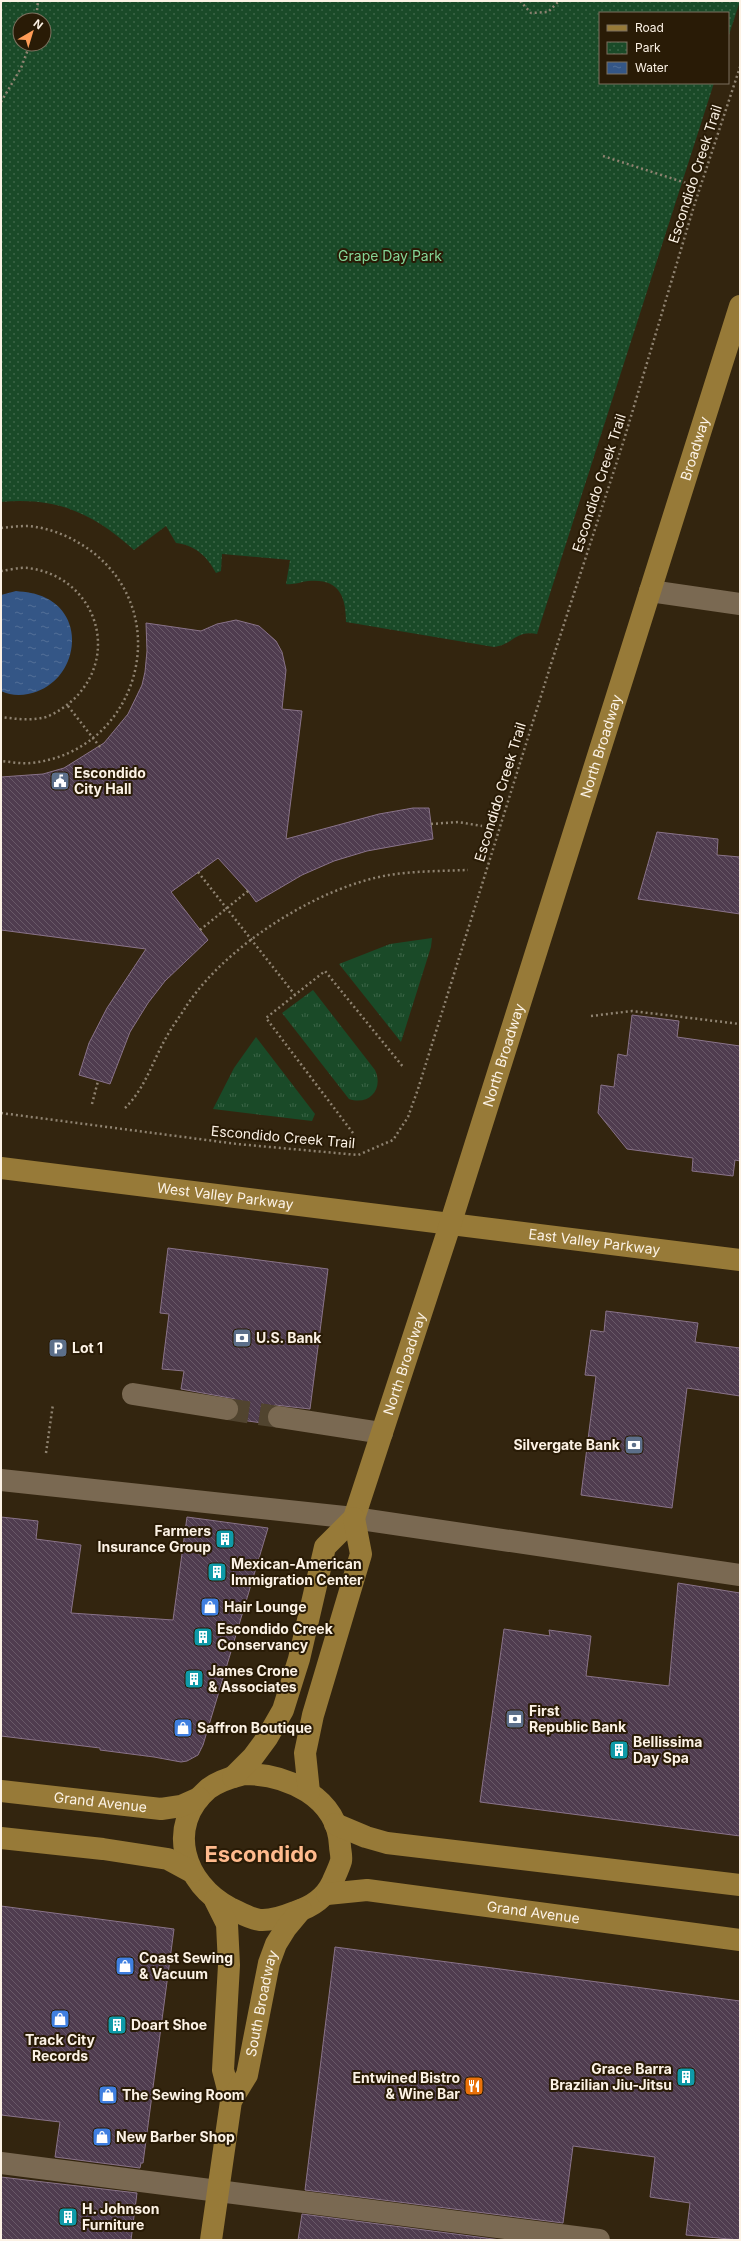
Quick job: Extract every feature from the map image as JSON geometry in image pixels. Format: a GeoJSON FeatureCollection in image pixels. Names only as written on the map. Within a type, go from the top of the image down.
{"type":"FeatureCollection","features":[{"type":"Feature","properties":{"kind":"main road","name":"Broadway"},"geometry":{"type":"LineString","coordinates":[[650,591],[740,306]]}},
{"type":"Feature","properties":{"kind":"main road","name":"North Broadway"},"geometry":{"type":"LineString","coordinates":[[233,1777],[254,1757],[268,1738],[283,1710],[299,1659],[325,1547],[354,1518],[450,1224],[650,591]]}},
{"type":"Feature","properties":{"kind":"main road","name":"West Valley Parkway"},"geometry":{"type":"LineString","coordinates":[[1,1168],[450,1224]]}},
{"type":"Feature","properties":{"kind":"main road","name":"East Valley Parkway"},"geometry":{"type":"LineString","coordinates":[[450,1224],[740,1260]]}},
{"type":"Feature","properties":{"kind":"main road","name":"North Broadway"},"geometry":{"type":"LineString","coordinates":[[309,1792],[305,1753],[313,1716],[361,1554],[354,1518]]}},
{"type":"Feature","properties":{"kind":"main road","name":"Grand Avenue"},"geometry":{"type":"LineString","coordinates":[[327,1894],[341,1860],[340,1837],[335,1824],[324,1805],[309,1792],[284,1780],[264,1774],[244,1774],[233,1777],[209,1788],[199,1798],[184,1831],[184,1852],[192,1872],[215,1900],[244,1915],[261,1920],[281,1918],[301,1910],[327,1894],[367,1890],[740,1940]]}},
{"type":"Feature","properties":{"kind":"main road","name":"Grand Avenue"},"geometry":{"type":"LineString","coordinates":[[1,1791],[160,1809],[181,1806],[199,1798]]}},
{"type":"Feature","properties":{"kind":"main road"},"geometry":{"type":"LineString","coordinates":[[335,1824],[366,1837],[387,1843],[740,1885]]}},
{"type":"Feature","properties":{"kind":"main road","name":"Grand Avenue"},"geometry":{"type":"LineString","coordinates":[[1,1838],[103,1848],[168,1859],[192,1872]]}},
{"type":"Feature","properties":{"kind":"main road","name":"South Broadway"},"geometry":{"type":"LineString","coordinates":[[211,2240],[231,2101],[223,2070],[229,1965],[227,1924],[215,1900]]}},
{"type":"Feature","properties":{"kind":"main road","name":"South Broadway"},"geometry":{"type":"LineString","coordinates":[[231,2101],[247,2075],[269,1963],[276,1944],[286,1928],[301,1910]]}},
{"type":"Feature","properties":{"kind":"street"},"geometry":{"type":"LineString","coordinates":[[650,591],[740,604]]}},
{"type":"Feature","properties":{"kind":"street"},"geometry":{"type":"LineString","coordinates":[[133,1394],[227,1409]]}},
{"type":"Feature","properties":{"kind":"street"},"geometry":{"type":"LineString","coordinates":[[279,1416],[382,1433]]}},
{"type":"Feature","properties":{"kind":"street"},"geometry":{"type":"LineString","coordinates":[[1,1480],[354,1518],[740,1575]]}},
{"type":"Feature","properties":{"kind":"street"},"geometry":{"type":"LineString","coordinates":[[1,2163],[599,2240]]}},
{"type":"Feature","properties":{"kind":"path"},"geometry":{"type":"LineString","coordinates":[[37,12],[38,1]]}},
{"type":"Feature","properties":{"kind":"path"},"geometry":{"type":"LineString","coordinates":[[520,1],[531,13],[548,12],[559,1]]}},
{"type":"Feature","properties":{"kind":"path"},"geometry":{"type":"LineString","coordinates":[[1,102],[21,68],[27,52]]}},
{"type":"Feature","properties":{"kind":"path","name":"Escondido Creek Trail"},"geometry":{"type":"LineString","coordinates":[[1,1113],[237,1144],[358,1156],[393,1140],[408,1117],[418,1089],[551,664],[623,443],[694,206],[740,67]]}},
{"type":"Feature","properties":{"kind":"path"},"geometry":{"type":"LineString","coordinates":[[603,156],[689,184]]}},
{"type":"Feature","properties":{"kind":"path"},"geometry":{"type":"LineString","coordinates":[[1,528],[28,526],[56,532],[82,544],[104,562],[122,584],[131,604],[139,638],[137,667],[128,694],[113,718],[94,738],[64,755],[31,763],[1,761]]}},
{"type":"Feature","properties":{"kind":"path"},"geometry":{"type":"LineString","coordinates":[[1,571],[27,568],[53,575],[75,589],[91,610],[98,636],[97,662],[86,686],[68,706],[47,717],[23,720],[1,717]]}},
{"type":"Feature","properties":{"kind":"path"},"geometry":{"type":"LineString","coordinates":[[68,706],[100,747]]}},
{"type":"Feature","properties":{"kind":"path"},"geometry":{"type":"LineString","coordinates":[[431,824],[458,822],[482,826]]}},
{"type":"Feature","properties":{"kind":"path"},"geometry":{"type":"LineString","coordinates":[[125,1108],[137,1097],[167,1035],[189,1003],[223,962],[273,923],[307,905],[348,887],[388,875],[468,870]]}},
{"type":"Feature","properties":{"kind":"path"},"geometry":{"type":"LineString","coordinates":[[198,872],[295,995]]}},
{"type":"Feature","properties":{"kind":"path"},"geometry":{"type":"LineString","coordinates":[[200,930],[248,890]]}},
{"type":"Feature","properties":{"kind":"path"},"geometry":{"type":"LineString","coordinates":[[353,1133],[266,1018],[324,971],[404,1068]]}},
{"type":"Feature","properties":{"kind":"path"},"geometry":{"type":"LineString","coordinates":[[591,1016],[632,1011],[740,1024]]}},
{"type":"Feature","properties":{"kind":"path"},"geometry":{"type":"LineString","coordinates":[[92,1104],[98,1081]]}},
{"type":"Feature","properties":{"kind":"path"},"geometry":{"type":"LineString","coordinates":[[41,1484],[53,1404]]}},
{"type":"Feature","properties":{"kind":"green space","name":"Grape Day Park"},"geometry":{"type":"Polygon","coordinates":[[[1,1],[740,1],[729,35],[729,12],[599,12],[599,84],[714,84],[537,634],[524,634],[506,644],[494,647],[346,622],[346,613],[342,597],[334,586],[327,582],[319,581],[286,584],[290,560],[222,554],[221,571],[216,573],[209,561],[200,552],[189,546],[176,543],[166,526],[134,550],[104,526],[89,517],[57,505],[40,502],[1,502],[1,1]]]}},
{"type":"Feature","properties":{"kind":"green space"},"geometry":{"type":"Polygon","coordinates":[[[432,938],[431,947],[401,1042],[339,964],[390,944],[432,938]]]}},
{"type":"Feature","properties":{"kind":"green space"},"geometry":{"type":"Polygon","coordinates":[[[313,990],[375,1070],[378,1084],[373,1094],[368,1098],[356,1101],[349,1099],[282,1013],[313,990]]]}},
{"type":"Feature","properties":{"kind":"green space"},"geometry":{"type":"Polygon","coordinates":[[[256,1037],[315,1114],[312,1121],[213,1109],[234,1068],[256,1037]]]}},
{"type":"Feature","properties":{"kind":"water"},"geometry":{"type":"Polygon","coordinates":[[[16,591],[42,596],[60,608],[68,621],[72,635],[71,650],[66,665],[57,678],[44,688],[21,695],[1,691],[1,595],[16,591]]]}},
{"type":"Feature","properties":{"kind":"building","name":"Escondido City Hall"},"geometry":{"type":"Polygon","coordinates":[[[236,620],[259,626],[276,641],[282,652],[286,670],[282,709],[302,711],[286,839],[379,814],[413,808],[429,808],[433,839],[367,851],[334,861],[302,875],[256,902],[218,858],[171,892],[208,940],[165,981],[148,1003],[130,1032],[110,1084],[79,1075],[89,1043],[107,1008],[146,949],[1,930],[1,777],[43,774],[64,768],[104,743],[128,714],[142,685],[147,651],[146,623],[201,631],[217,624],[236,620]]]}},
{"type":"Feature","properties":{"kind":"building"},"geometry":{"type":"Polygon","coordinates":[[[657,832],[718,839],[717,855],[740,857],[740,914],[638,899],[657,832]]]}},
{"type":"Feature","properties":{"kind":"building"},"geometry":{"type":"Polygon","coordinates":[[[632,1015],[679,1021],[677,1037],[740,1046],[740,1161],[735,1160],[733,1176],[692,1171],[693,1158],[627,1149],[598,1113],[601,1085],[614,1087],[618,1054],[627,1056],[632,1015]]]}},
{"type":"Feature","properties":{"kind":"building"},"geometry":{"type":"Polygon","coordinates":[[[168,1248],[328,1269],[310,1409],[275,1405],[270,1409],[267,1415],[269,1424],[234,1419],[239,1411],[238,1404],[235,1399],[181,1389],[184,1371],[162,1369],[169,1314],[160,1313],[168,1248]]]}},
{"type":"Feature","properties":{"kind":"building","name":"Silvergate Bank"},"geometry":{"type":"Polygon","coordinates":[[[606,1311],[698,1323],[695,1342],[740,1348],[740,1396],[687,1388],[672,1508],[581,1495],[596,1376],[585,1375],[591,1330],[604,1332],[606,1311]]]}},
{"type":"Feature","properties":{"kind":"building"},"geometry":{"type":"Polygon","coordinates":[[[1,1517],[38,1521],[36,1539],[81,1545],[71,1613],[173,1620],[187,1517],[268,1528],[203,1745],[198,1755],[187,1761],[181,1762],[100,1750],[100,1748],[1,1736],[1,1517]]]}},
{"type":"Feature","properties":{"kind":"building"},"geometry":{"type":"Polygon","coordinates":[[[678,1583],[740,1593],[740,1836],[480,1802],[504,1629],[550,1636],[549,1630],[591,1636],[586,1676],[669,1686],[678,1583]]]}},
{"type":"Feature","properties":{"kind":"building"},"geometry":{"type":"Polygon","coordinates":[[[1,1906],[174,1929],[143,2163],[141,2163],[140,2168],[55,2157],[60,2122],[1,2115],[1,1906]]]}},
{"type":"Feature","properties":{"kind":"building"},"geometry":{"type":"Polygon","coordinates":[[[335,1947],[740,2001],[740,2240],[686,2235],[690,2203],[650,2197],[655,2157],[573,2146],[563,2223],[305,2190],[335,1947]]]}},
{"type":"Feature","properties":{"kind":"building","name":"H. Johnson Furniture"},"geometry":{"type":"Polygon","coordinates":[[[1,2177],[137,2193],[131,2240],[1,2240],[1,2177]]]}},
{"type":"Feature","properties":{"kind":"building"},"geometry":{"type":"Polygon","coordinates":[[[302,2214],[501,2240],[298,2240],[302,2214]]]}},
{"type":"Feature","properties":{"kind":"tunnel"},"geometry":{"type":"LineString","coordinates":[[227,1409],[279,1417]]}},
{"type":"Feature","properties":{"kind":"place","name":"Escondido City Hall"},"geometry":{"type":"Point","coordinates":[60,781]}},
{"type":"Feature","properties":{"kind":"place","name":"U.S. Bank"},"geometry":{"type":"Point","coordinates":[242,1338]}},
{"type":"Feature","properties":{"kind":"place","name":"Lot 1"},"geometry":{"type":"Point","coordinates":[58,1348]}},
{"type":"Feature","properties":{"kind":"place","name":"Silvergate Bank"},"geometry":{"type":"Point","coordinates":[634,1445]}},
{"type":"Feature","properties":{"kind":"place","name":"Farmers Insurance Group"},"geometry":{"type":"Point","coordinates":[225,1539]}},
{"type":"Feature","properties":{"kind":"place","name":"Mexican-American Immigration Center"},"geometry":{"type":"Point","coordinates":[217,1572]}},
{"type":"Feature","properties":{"kind":"place","name":"Hair Lounge"},"geometry":{"type":"Point","coordinates":[210,1607]}},
{"type":"Feature","properties":{"kind":"place","name":"Escondido Creek Conservancy"},"geometry":{"type":"Point","coordinates":[203,1637]}},
{"type":"Feature","properties":{"kind":"place","name":"James Crone & Associates"},"geometry":{"type":"Point","coordinates":[194,1679]}},
{"type":"Feature","properties":{"kind":"place","name":"First Republic Bank"},"geometry":{"type":"Point","coordinates":[515,1719]}},
{"type":"Feature","properties":{"kind":"place","name":"Saffron Boutique"},"geometry":{"type":"Point","coordinates":[183,1728]}},
{"type":"Feature","properties":{"kind":"place","name":"Bellissima Day Spa"},"geometry":{"type":"Point","coordinates":[619,1750]}},
{"type":"Feature","properties":{"kind":"place","name":"Coast Sewing & Vacuum"},"geometry":{"type":"Point","coordinates":[125,1966]}},
{"type":"Feature","properties":{"kind":"place","name":"Track City Records"},"geometry":{"type":"Point","coordinates":[60,2019]}},
{"type":"Feature","properties":{"kind":"place","name":"Doart Shoe"},"geometry":{"type":"Point","coordinates":[117,2025]}},
{"type":"Feature","properties":{"kind":"place","name":"Grace Barra Brazilian Jiu-Jitsu"},"geometry":{"type":"Point","coordinates":[686,2077]}},
{"type":"Feature","properties":{"kind":"place","name":"Entwined Bistro & Wine Bar"},"geometry":{"type":"Point","coordinates":[474,2086]}},
{"type":"Feature","properties":{"kind":"place","name":"The Sewing Room"},"geometry":{"type":"Point","coordinates":[108,2095]}},
{"type":"Feature","properties":{"kind":"place","name":"New Barber Shop"},"geometry":{"type":"Point","coordinates":[102,2137]}},
{"type":"Feature","properties":{"kind":"place","name":"H. Johnson Furniture"},"geometry":{"type":"Point","coordinates":[68,2217]}},
{"type":"Feature","properties":{"kind":"district","name":"Escondido"},"geometry":{"type":"Point","coordinates":[261,1854]}}]}
